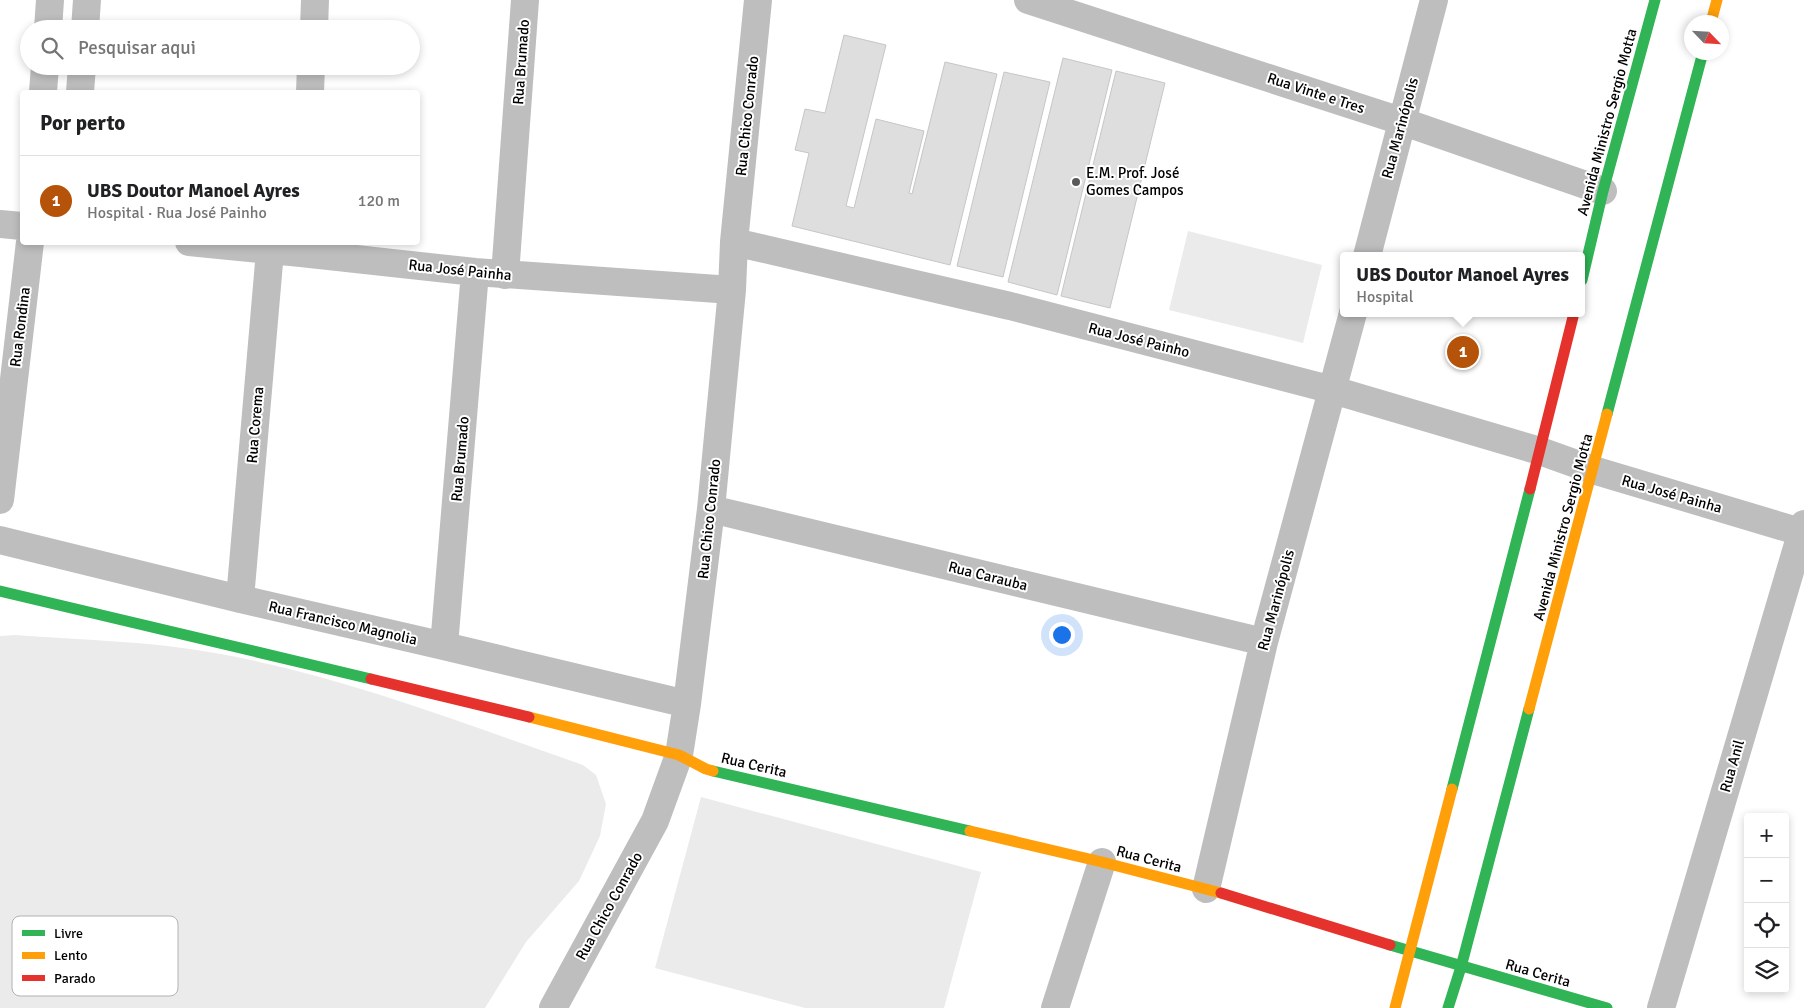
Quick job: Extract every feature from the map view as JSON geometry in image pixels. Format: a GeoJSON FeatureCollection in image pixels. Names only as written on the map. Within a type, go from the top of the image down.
{"type":"FeatureCollection","features":[{"type":"Feature","properties":{"kind":"street"},"geometry":{"type":"LineString","coordinates":[[49,20],[50,0]]}},
{"type":"Feature","properties":{"kind":"street"},"geometry":{"type":"LineString","coordinates":[[85,20],[86,0]]}},
{"type":"Feature","properties":{"kind":"street"},"geometry":{"type":"LineString","coordinates":[[314,20],[315,0]]}},
{"type":"Feature","properties":{"kind":"street","name":"Rua Brumado"},"geometry":{"type":"LineString","coordinates":[[505,275],[525,0]]}},
{"type":"Feature","properties":{"kind":"street","name":"Rua Chico Conrado"},"geometry":{"type":"LineString","coordinates":[[553,1008],[655,821],[679,755],[711,509],[732,290],[734,242],[758,0]]}},
{"type":"Feature","properties":{"kind":"street","name":"Rua Vinte e Tres"},"geometry":{"type":"LineString","coordinates":[[1028,0],[1401,121],[1603,191]]}},
{"type":"Feature","properties":{"kind":"street","name":"Rua Marinópolis"},"geometry":{"type":"LineString","coordinates":[[1368,252],[1434,0]]}},
{"type":"Feature","properties":{"kind":"street","name":"Avenida Ministro Sergio Motta"},"geometry":{"type":"LineString","coordinates":[[1585,267],[1603,191],[1654,0]]}},
{"type":"Feature","properties":{"kind":"street"},"geometry":{"type":"LineString","coordinates":[[1713,15],[1717,0]]}},
{"type":"Feature","properties":{"kind":"street","name":"Avenida Ministro Sergio Motta"},"geometry":{"type":"LineString","coordinates":[[1448,1008],[1461,967],[1701,60]]}},
{"type":"Feature","properties":{"kind":"street"},"geometry":{"type":"LineString","coordinates":[[43,90],[44,75]]}},
{"type":"Feature","properties":{"kind":"street"},"geometry":{"type":"LineString","coordinates":[[80,90],[81,75]]}},
{"type":"Feature","properties":{"kind":"street"},"geometry":{"type":"LineString","coordinates":[[310,90],[311,75]]}},
{"type":"Feature","properties":{"kind":"street"},"geometry":{"type":"LineString","coordinates":[[0,224],[20,226]]}},
{"type":"Feature","properties":{"kind":"street","name":"Rua José Painho"},"geometry":{"type":"LineString","coordinates":[[734,242],[1010,306],[1333,390],[1540,451]]}},
{"type":"Feature","properties":{"kind":"street","name":"Rua Rondina"},"geometry":{"type":"LineString","coordinates":[[0,500],[30,245]]}},
{"type":"Feature","properties":{"kind":"street","name":"Rua José Painha"},"geometry":{"type":"LineString","coordinates":[[216,245],[270,251],[301,248],[505,275],[732,290]]}},
{"type":"Feature","properties":{"kind":"street","name":"Rua Corema"},"geometry":{"type":"LineString","coordinates":[[240,599],[270,251]]}},
{"type":"Feature","properties":{"kind":"street","name":"Rua Brumado"},"geometry":{"type":"LineString","coordinates":[[444,646],[476,272]]}},
{"type":"Feature","properties":{"kind":"street","name":"Rua Marinópolis"},"geometry":{"type":"LineString","coordinates":[[1206,890],[1264,642],[1352,317]]}},
{"type":"Feature","properties":{"kind":"street"},"geometry":{"type":"LineString","coordinates":[[1394,1008],[1540,451],[1573,317]]}},
{"type":"Feature","properties":{"kind":"street","name":"Rua José Painha"},"geometry":{"type":"LineString","coordinates":[[1540,451],[1593,470],[1803,530]]}},
{"type":"Feature","properties":{"kind":"street","name":"Rua Carauba"},"geometry":{"type":"LineString","coordinates":[[711,509],[1264,642]]}},
{"type":"Feature","properties":{"kind":"street","name":"Rua Anil"},"geometry":{"type":"LineString","coordinates":[[1661,1008],[1803,530]]}},
{"type":"Feature","properties":{"kind":"street","name":"Rua Francisco Magnolia"},"geometry":{"type":"LineString","coordinates":[[0,540],[240,599],[687,704]]}},
{"type":"Feature","properties":{"kind":"street"},"geometry":{"type":"LineString","coordinates":[[0,591],[522,715],[679,755]]}},
{"type":"Feature","properties":{"kind":"street","name":"Rua Cerita"},"geometry":{"type":"LineString","coordinates":[[679,755],[706,769],[1102,862],[1206,890],[1461,967],[1608,1008]]}},
{"type":"Feature","properties":{"kind":"street"},"geometry":{"type":"LineString","coordinates":[[1055,1008],[1102,862]]}},
{"type":"Feature","properties":{"kind":"shaded area"},"geometry":{"type":"Polygon","coordinates":[[[1188,231],[1322,265],[1303,343],[1169,310],[1188,231]]]}},
{"type":"Feature","properties":{"kind":"shaded area"},"geometry":{"type":"Polygon","coordinates":[[[15,635],[140,643],[215,653],[309,674],[447,717],[583,765],[596,775],[606,804],[600,836],[579,881],[526,942],[485,1008],[0,1008],[0,636],[15,635]]]}},
{"type":"Feature","properties":{"kind":"shaded area"},"geometry":{"type":"Polygon","coordinates":[[[701,797],[981,872],[944,1008],[805,1008],[655,968],[701,797]]]}},
{"type":"Feature","properties":{"kind":"building"},"geometry":{"type":"Polygon","coordinates":[[[844,35],[886,45],[846,206],[854,208],[876,119],[924,131],[909,193],[912,194],[945,62],[997,74],[950,265],[792,226],[809,153],[795,150],[805,109],[825,113],[844,35]]]}},
{"type":"Feature","properties":{"kind":"building"},"geometry":{"type":"Polygon","coordinates":[[[1063,58],[1112,70],[1057,295],[1008,282],[1063,58]]]}},
{"type":"Feature","properties":{"kind":"building"},"geometry":{"type":"Polygon","coordinates":[[[1116,71],[1165,83],[1110,308],[1061,296],[1116,71]]]}},
{"type":"Feature","properties":{"kind":"building"},"geometry":{"type":"Polygon","coordinates":[[[1004,72],[1050,82],[1003,277],[957,266],[1004,72]]]}},
{"type":"Feature","properties":{"kind":"traffic: fast"},"geometry":{"type":"LineString","coordinates":[[1585,267],[1603,191],[1655,0]]}},
{"type":"Feature","properties":{"kind":"traffic: fast"},"geometry":{"type":"LineString","coordinates":[[1607,414],[1701,60]]}},
{"type":"Feature","properties":{"kind":"traffic: fast"},"geometry":{"type":"LineString","coordinates":[[1452,789],[1530,489]]}},
{"type":"Feature","properties":{"kind":"traffic: fast"},"geometry":{"type":"LineString","coordinates":[[0,591],[371,679]]}},
{"type":"Feature","properties":{"kind":"traffic: fast"},"geometry":{"type":"LineString","coordinates":[[1448,1008],[1461,967],[1529,709]]}},
{"type":"Feature","properties":{"kind":"traffic: fast"},"geometry":{"type":"LineString","coordinates":[[713,771],[970,831]]}},
{"type":"Feature","properties":{"kind":"traffic: fast"},"geometry":{"type":"LineString","coordinates":[[1390,945],[1607,1008]]}},
{"type":"Feature","properties":{"kind":"traffic: slow"},"geometry":{"type":"LineString","coordinates":[[1713,15],[1717,0]]}},
{"type":"Feature","properties":{"kind":"traffic: slow"},"geometry":{"type":"LineString","coordinates":[[1529,709],[1607,414]]}},
{"type":"Feature","properties":{"kind":"traffic: slow"},"geometry":{"type":"LineString","coordinates":[[529,717],[679,755],[713,771]]}},
{"type":"Feature","properties":{"kind":"traffic: slow"},"geometry":{"type":"LineString","coordinates":[[1395,1008],[1452,789]]}},
{"type":"Feature","properties":{"kind":"traffic: slow"},"geometry":{"type":"LineString","coordinates":[[970,831],[1102,862],[1221,893]]}},
{"type":"Feature","properties":{"kind":"traffic: jam"},"geometry":{"type":"LineString","coordinates":[[1530,489],[1573,317]]}},
{"type":"Feature","properties":{"kind":"traffic: jam"},"geometry":{"type":"LineString","coordinates":[[371,679],[529,717]]}},
{"type":"Feature","properties":{"kind":"traffic: jam"},"geometry":{"type":"LineString","coordinates":[[1221,893],[1390,945]]}},
{"type":"Feature","properties":{"kind":"place","name":"E.M. Prof. José Gomes Campos"},"geometry":{"type":"Point","coordinates":[1076,182]}},
{"type":"Feature","properties":{"kind":"place","name":"UBS Doutor Manoel Ayres"},"geometry":{"type":"Point","coordinates":[1463,352]}}]}
